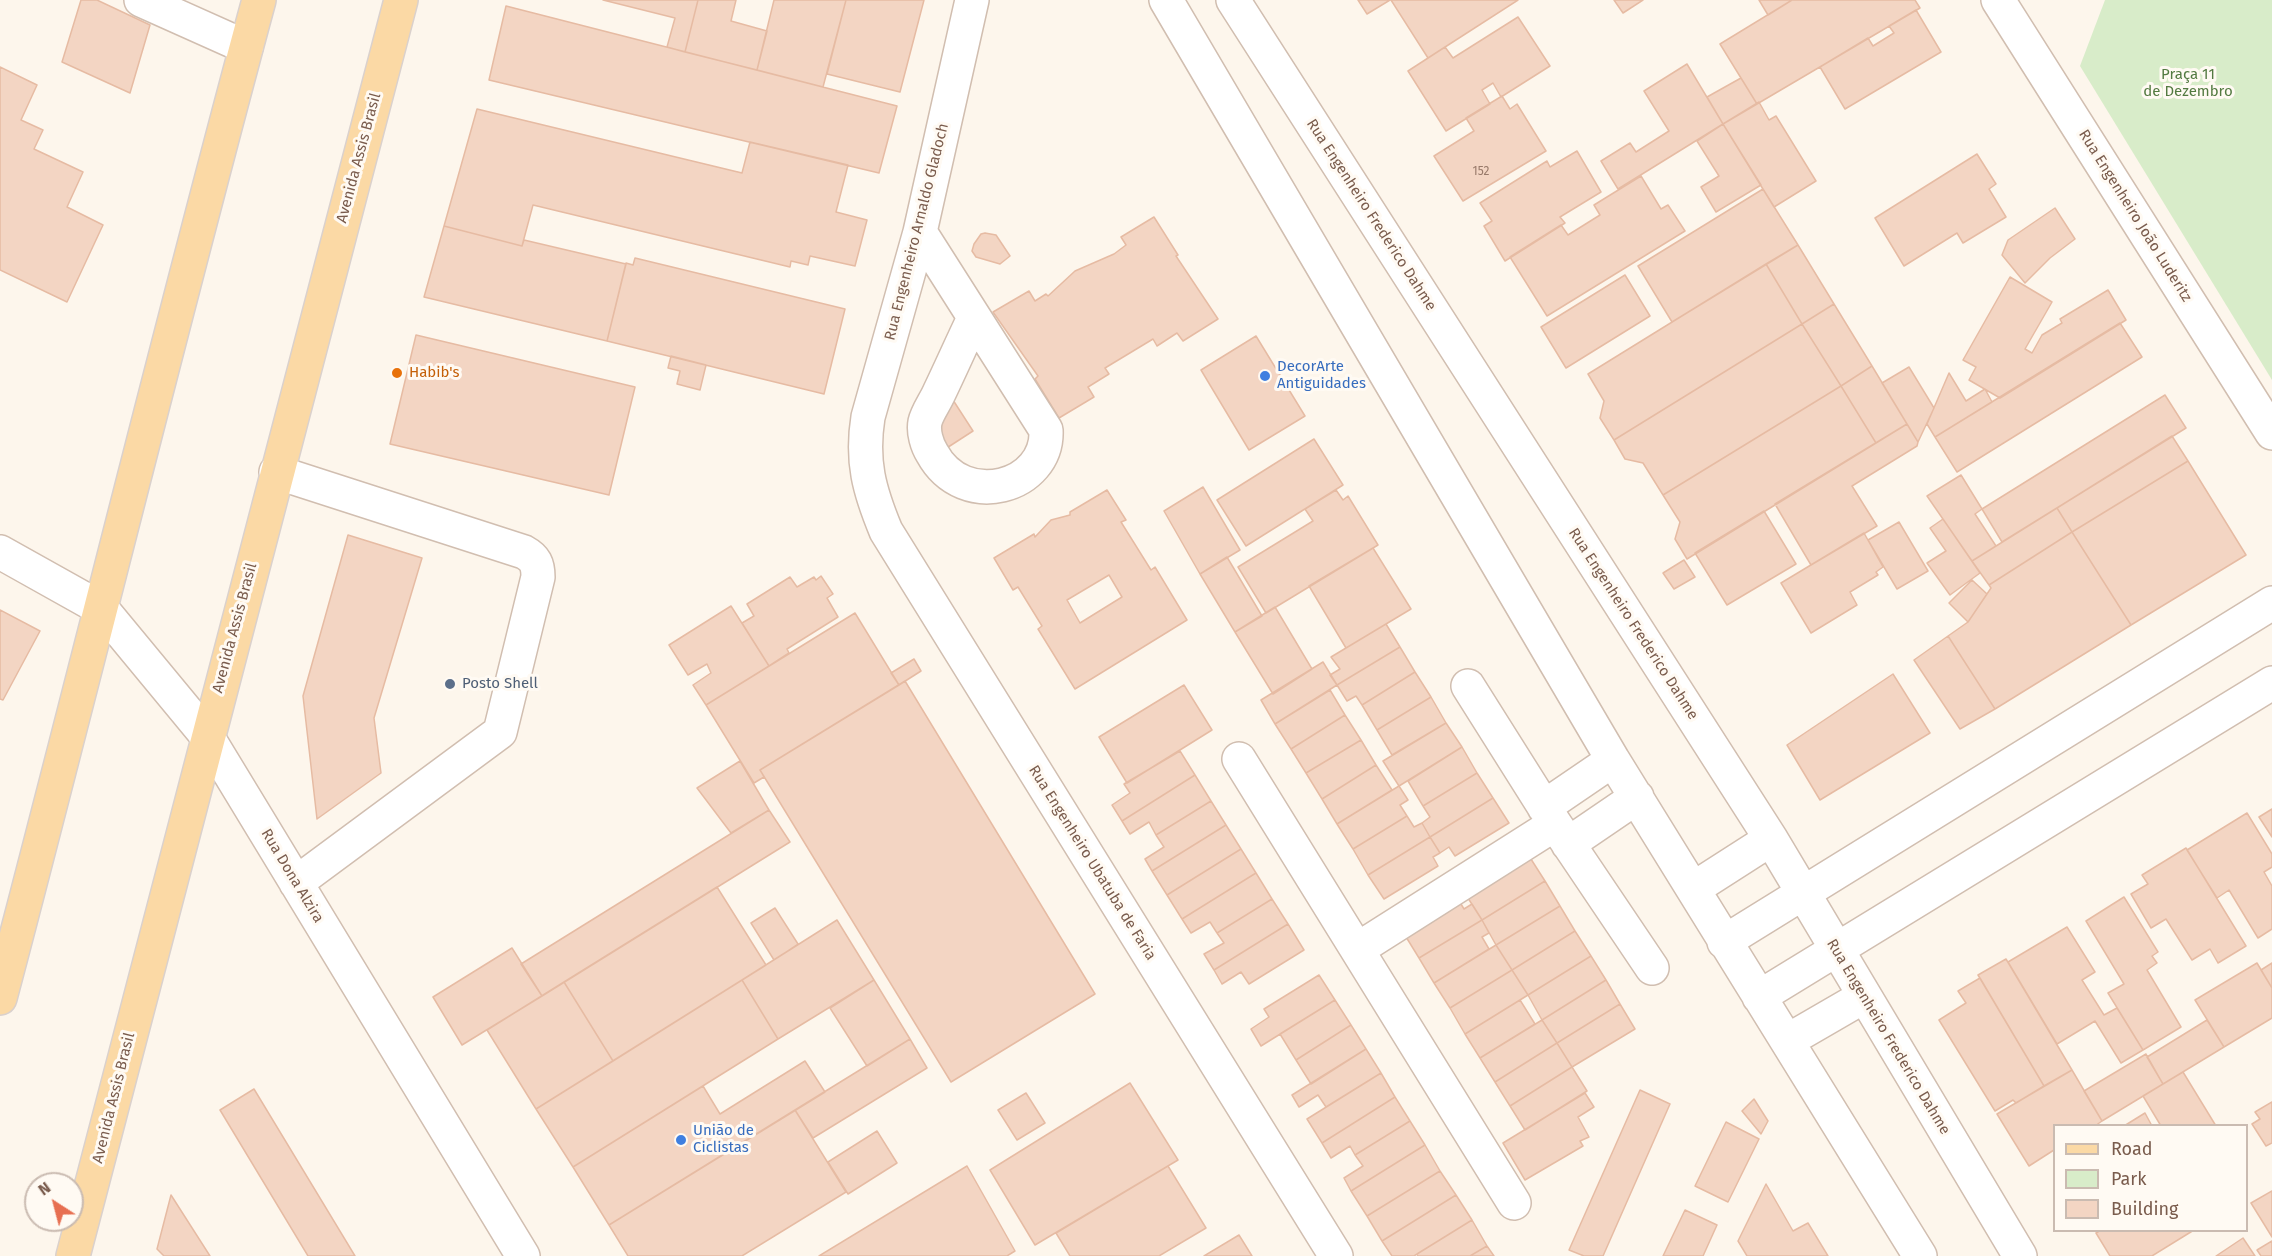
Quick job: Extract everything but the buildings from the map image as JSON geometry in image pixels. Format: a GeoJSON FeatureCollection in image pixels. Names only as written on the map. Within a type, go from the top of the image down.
{"type":"FeatureCollection","features":[{"type":"Feature","properties":{"kind":"main road"},"geometry":{"type":"LineString","coordinates":[[0,998],[102,609],[209,183],[259,0]]}},
{"type":"Feature","properties":{"kind":"main road","name":"Avenida Assis Brasil"},"geometry":{"type":"LineString","coordinates":[[73,1256],[400,0]]}},
{"type":"Feature","properties":{"kind":"street"},"geometry":{"type":"LineString","coordinates":[[141,0],[246,47]]}},
{"type":"Feature","properties":{"kind":"street","name":"Rua Engenheiro Arnaldo Gladoch"},"geometry":{"type":"LineString","coordinates":[[865,464],[864,443],[868,417],[920,232],[972,0]]}},
{"type":"Feature","properties":{"kind":"street"},"geometry":{"type":"LineString","coordinates":[[1166,0],[1613,759],[1920,1256]]}},
{"type":"Feature","properties":{"kind":"street","name":"Rua Engenheiro Frederico Dahme"},"geometry":{"type":"LineString","coordinates":[[1233,0],[1771,839],[1804,892],[1863,997],[2020,1256]]}},
{"type":"Feature","properties":{"kind":"street","name":"Rua Engenheiro João Luderitz"},"geometry":{"type":"LineString","coordinates":[[1998,0],[2272,433]]}},
{"type":"Feature","properties":{"kind":"street"},"geometry":{"type":"LineString","coordinates":[[920,232],[1046,430],[1043,454],[1026,473],[1006,483],[985,489],[970,487],[944,471],[927,444],[925,423],[974,318]]}},
{"type":"Feature","properties":{"kind":"street","name":"Rua Engenheiro Ubatuba de Faria"},"geometry":{"type":"LineString","coordinates":[[865,464],[873,501],[886,531],[1336,1256]]}},
{"type":"Feature","properties":{"kind":"street"},"geometry":{"type":"LineString","coordinates":[[276,472],[524,552],[533,557],[538,566],[538,577],[500,732],[296,883]]}},
{"type":"Feature","properties":{"kind":"street","name":"Rua Dona Alzira"},"geometry":{"type":"LineString","coordinates":[[0,552],[102,609],[207,736],[523,1256]]}},
{"type":"Feature","properties":{"kind":"street"},"geometry":{"type":"LineString","coordinates":[[1724,942],[2272,603]]}},
{"type":"Feature","properties":{"kind":"street"},"geometry":{"type":"LineString","coordinates":[[1759,997],[2272,683]]}},
{"type":"Feature","properties":{"kind":"street"},"geometry":{"type":"LineString","coordinates":[[1468,686],[1556,825],[1652,968]]}},
{"type":"Feature","properties":{"kind":"street"},"geometry":{"type":"LineString","coordinates":[[1239,759],[1514,1203]]}},
{"type":"Feature","properties":{"kind":"street"},"geometry":{"type":"LineString","coordinates":[[1556,825],[1613,759]]}},
{"type":"Feature","properties":{"kind":"street"},"geometry":{"type":"LineString","coordinates":[[1358,949],[1556,825],[1637,798]]}},
{"type":"Feature","properties":{"kind":"street"},"geometry":{"type":"LineString","coordinates":[[1693,889],[1771,839]]}},
{"type":"Feature","properties":{"kind":"street"},"geometry":{"type":"LineString","coordinates":[[1787,1041],[1863,997]]}},
{"type":"Feature","properties":{"kind":"green space","name":"Praça 11 de Dezembro"},"geometry":{"type":"Polygon","coordinates":[[[2105,0],[2272,0],[2272,380],[2080,66],[2105,0]]]}},
{"type":"Feature","properties":{"kind":"place","name":"Habib's"},"geometry":{"type":"Point","coordinates":[397,373]}},
{"type":"Feature","properties":{"kind":"place","name":"DecorArte Antiguidades"},"geometry":{"type":"Point","coordinates":[1265,376]}},
{"type":"Feature","properties":{"kind":"place","name":"Posto Shell"},"geometry":{"type":"Point","coordinates":[450,684]}},
{"type":"Feature","properties":{"kind":"place","name":"União de Ciclistas"},"geometry":{"type":"Point","coordinates":[681,1140]}}]}
